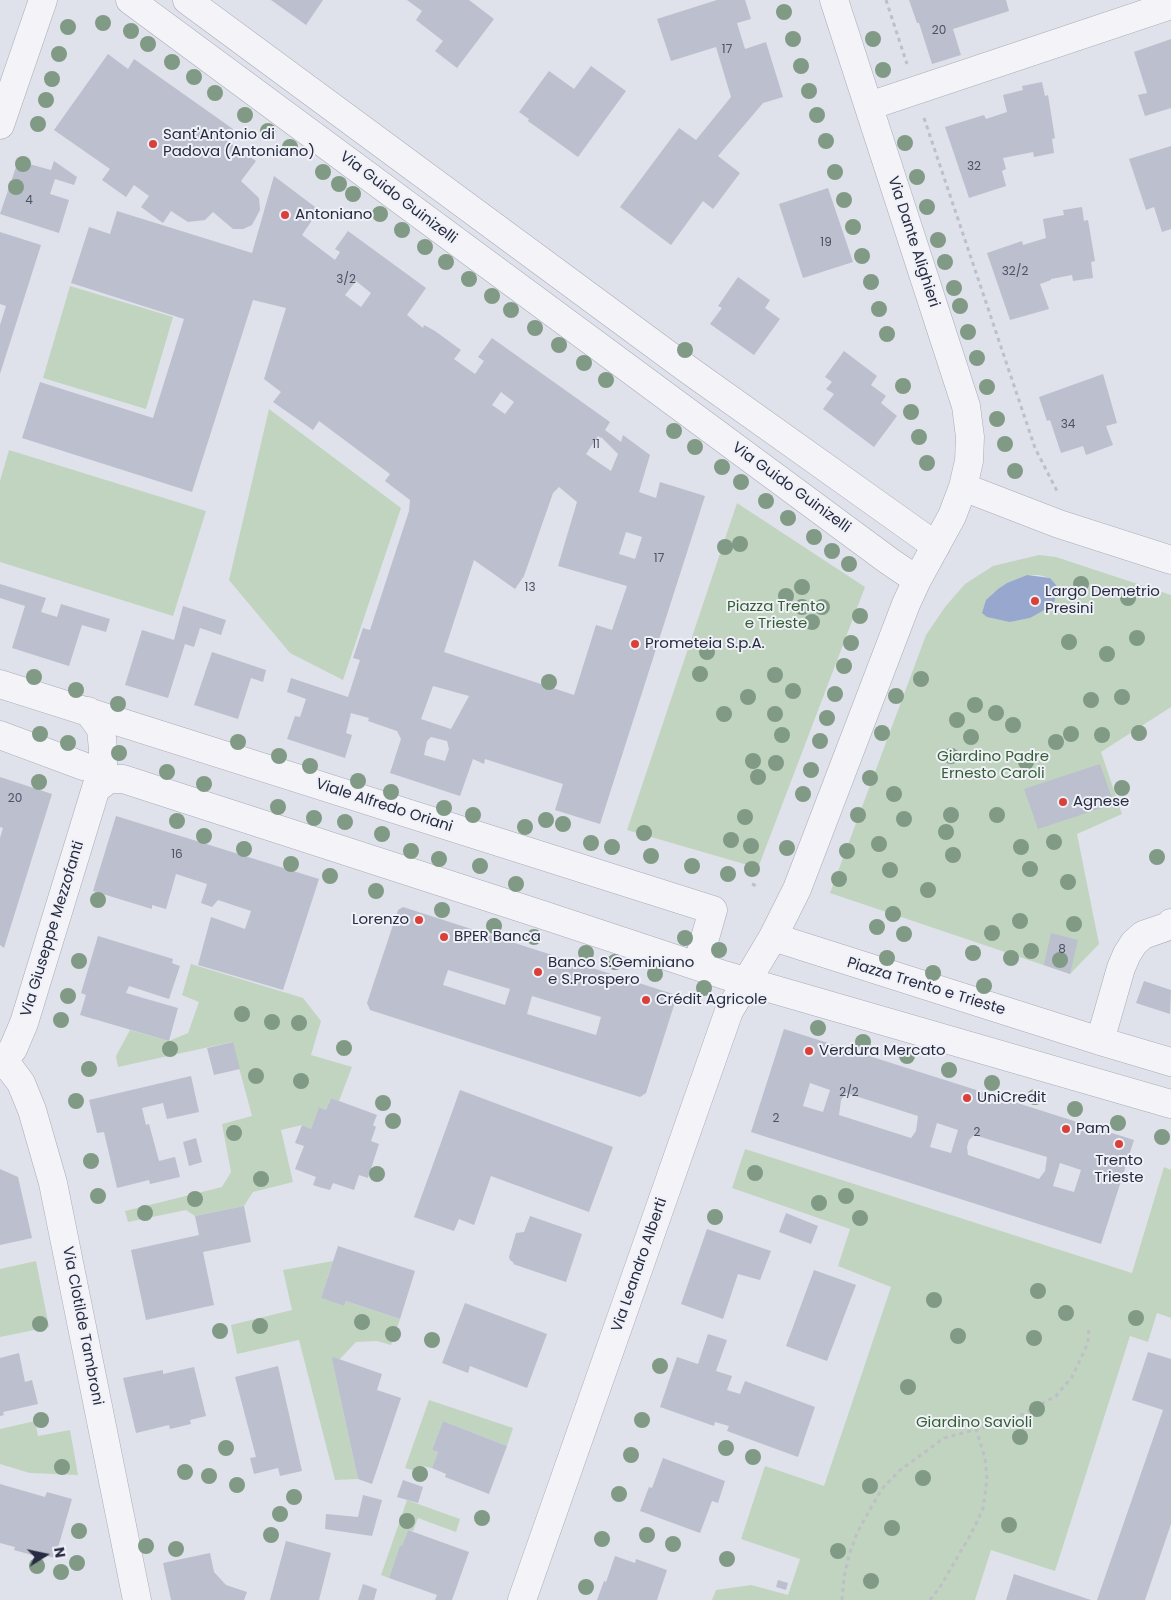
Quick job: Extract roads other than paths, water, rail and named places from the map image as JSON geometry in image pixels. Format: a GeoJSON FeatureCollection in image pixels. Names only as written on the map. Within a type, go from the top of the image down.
{"type":"FeatureCollection","features":[{"type":"Feature","properties":{"kind":"street"},"geometry":{"type":"LineString","coordinates":[[0,125],[44,0]]}},
{"type":"Feature","properties":{"kind":"street","name":"Via Guido Guinizelli"},"geometry":{"type":"LineString","coordinates":[[130,0],[888,561],[917,580]]}},
{"type":"Feature","properties":{"kind":"street"},"geometry":{"type":"LineString","coordinates":[[187,0],[686,368],[936,546]]}},
{"type":"Feature","properties":{"kind":"street","name":"Via Dante Alighieri"},"geometry":{"type":"LineString","coordinates":[[834,0],[966,406],[970,436],[969,461],[963,487]]}},
{"type":"Feature","properties":{"kind":"street"},"geometry":{"type":"LineString","coordinates":[[869,106],[1171,5]]}},
{"type":"Feature","properties":{"kind":"street"},"geometry":{"type":"LineString","coordinates":[[666,396],[686,368]]}},
{"type":"Feature","properties":{"kind":"street"},"geometry":{"type":"LineString","coordinates":[[773,937],[797,888],[906,604],[952,516],[963,487],[1059,524],[1171,560]]}},
{"type":"Feature","properties":{"kind":"street","name":"Viale Alfredo Oriani"},"geometry":{"type":"LineString","coordinates":[[0,684],[712,910],[697,966]]}},
{"type":"Feature","properties":{"kind":"street","name":"Via Giuseppe Mezzofanti"},"geometry":{"type":"LineString","coordinates":[[2,1063],[13,1049],[24,1023],[103,765],[104,748],[101,729],[88,712]]}},
{"type":"Feature","properties":{"kind":"street"},"geometry":{"type":"LineString","coordinates":[[0,735],[83,766]]}},
{"type":"Feature","properties":{"kind":"street"},"geometry":{"type":"LineString","coordinates":[[96,789],[109,779],[123,779],[816,1003],[1171,1104]]}},
{"type":"Feature","properties":{"kind":"street"},"geometry":{"type":"LineString","coordinates":[[1100,1041],[1118,977],[1127,954],[1143,935],[1170,926]]}},
{"type":"Feature","properties":{"kind":"street","name":"Via Leandro Alberti"},"geometry":{"type":"LineString","coordinates":[[522,1600],[729,1011],[773,937]]}},
{"type":"Feature","properties":{"kind":"street","name":"Piazza Trento e Trieste"},"geometry":{"type":"LineString","coordinates":[[773,937],[1171,1062]]}},
{"type":"Feature","properties":{"kind":"street","name":"Via Clotilde Tambroni"},"geometry":{"type":"LineString","coordinates":[[2,1063],[21,1083],[32,1110],[53,1183],[137,1600]]}},
{"type":"Feature","properties":{"kind":"water"},"geometry":{"type":"Polygon","coordinates":[[[1027,575],[1050,578],[1056,585],[1058,591],[1054,602],[1046,609],[1030,618],[1010,622],[987,617],[982,613],[986,600],[998,589],[1027,575]]]}},
{"type":"Feature","properties":{"kind":"place","name":"Sant'Antonio di Padova (Antoniano)"},"geometry":{"type":"Point","coordinates":[153,144]}},
{"type":"Feature","properties":{"kind":"place","name":"Antoniano"},"geometry":{"type":"Point","coordinates":[285,215]}},
{"type":"Feature","properties":{"kind":"place","name":"Largo Demetrio Presini"},"geometry":{"type":"Point","coordinates":[1035,601]}},
{"type":"Feature","properties":{"kind":"place","name":"Prometeia S.p.A."},"geometry":{"type":"Point","coordinates":[635,644]}},
{"type":"Feature","properties":{"kind":"place","name":"Agnese"},"geometry":{"type":"Point","coordinates":[1063,802]}},
{"type":"Feature","properties":{"kind":"place","name":"Lorenzo"},"geometry":{"type":"Point","coordinates":[419,920]}},
{"type":"Feature","properties":{"kind":"place","name":"BPER Banca"},"geometry":{"type":"Point","coordinates":[444,937]}},
{"type":"Feature","properties":{"kind":"place","name":"Banco S.Geminiano e S.Prospero"},"geometry":{"type":"Point","coordinates":[538,972]}},
{"type":"Feature","properties":{"kind":"place","name":"Crédit Agricole"},"geometry":{"type":"Point","coordinates":[646,1000]}},
{"type":"Feature","properties":{"kind":"place","name":"Verdura Mercato"},"geometry":{"type":"Point","coordinates":[809,1051]}},
{"type":"Feature","properties":{"kind":"place","name":"UniCredit"},"geometry":{"type":"Point","coordinates":[967,1098]}},
{"type":"Feature","properties":{"kind":"place","name":"Pam"},"geometry":{"type":"Point","coordinates":[1066,1129]}},
{"type":"Feature","properties":{"kind":"place","name":"Trento Trieste"},"geometry":{"type":"Point","coordinates":[1119,1144]}},
{"type":"Feature","properties":{"kind":"park label","name":"Giardino Padre Ernesto Caroli"},"geometry":{"type":"Point","coordinates":[993,766]}},
{"type":"Feature","properties":{"kind":"park label","name":"Giardino Savioli"},"geometry":{"type":"Point","coordinates":[974,1423]}}]}
